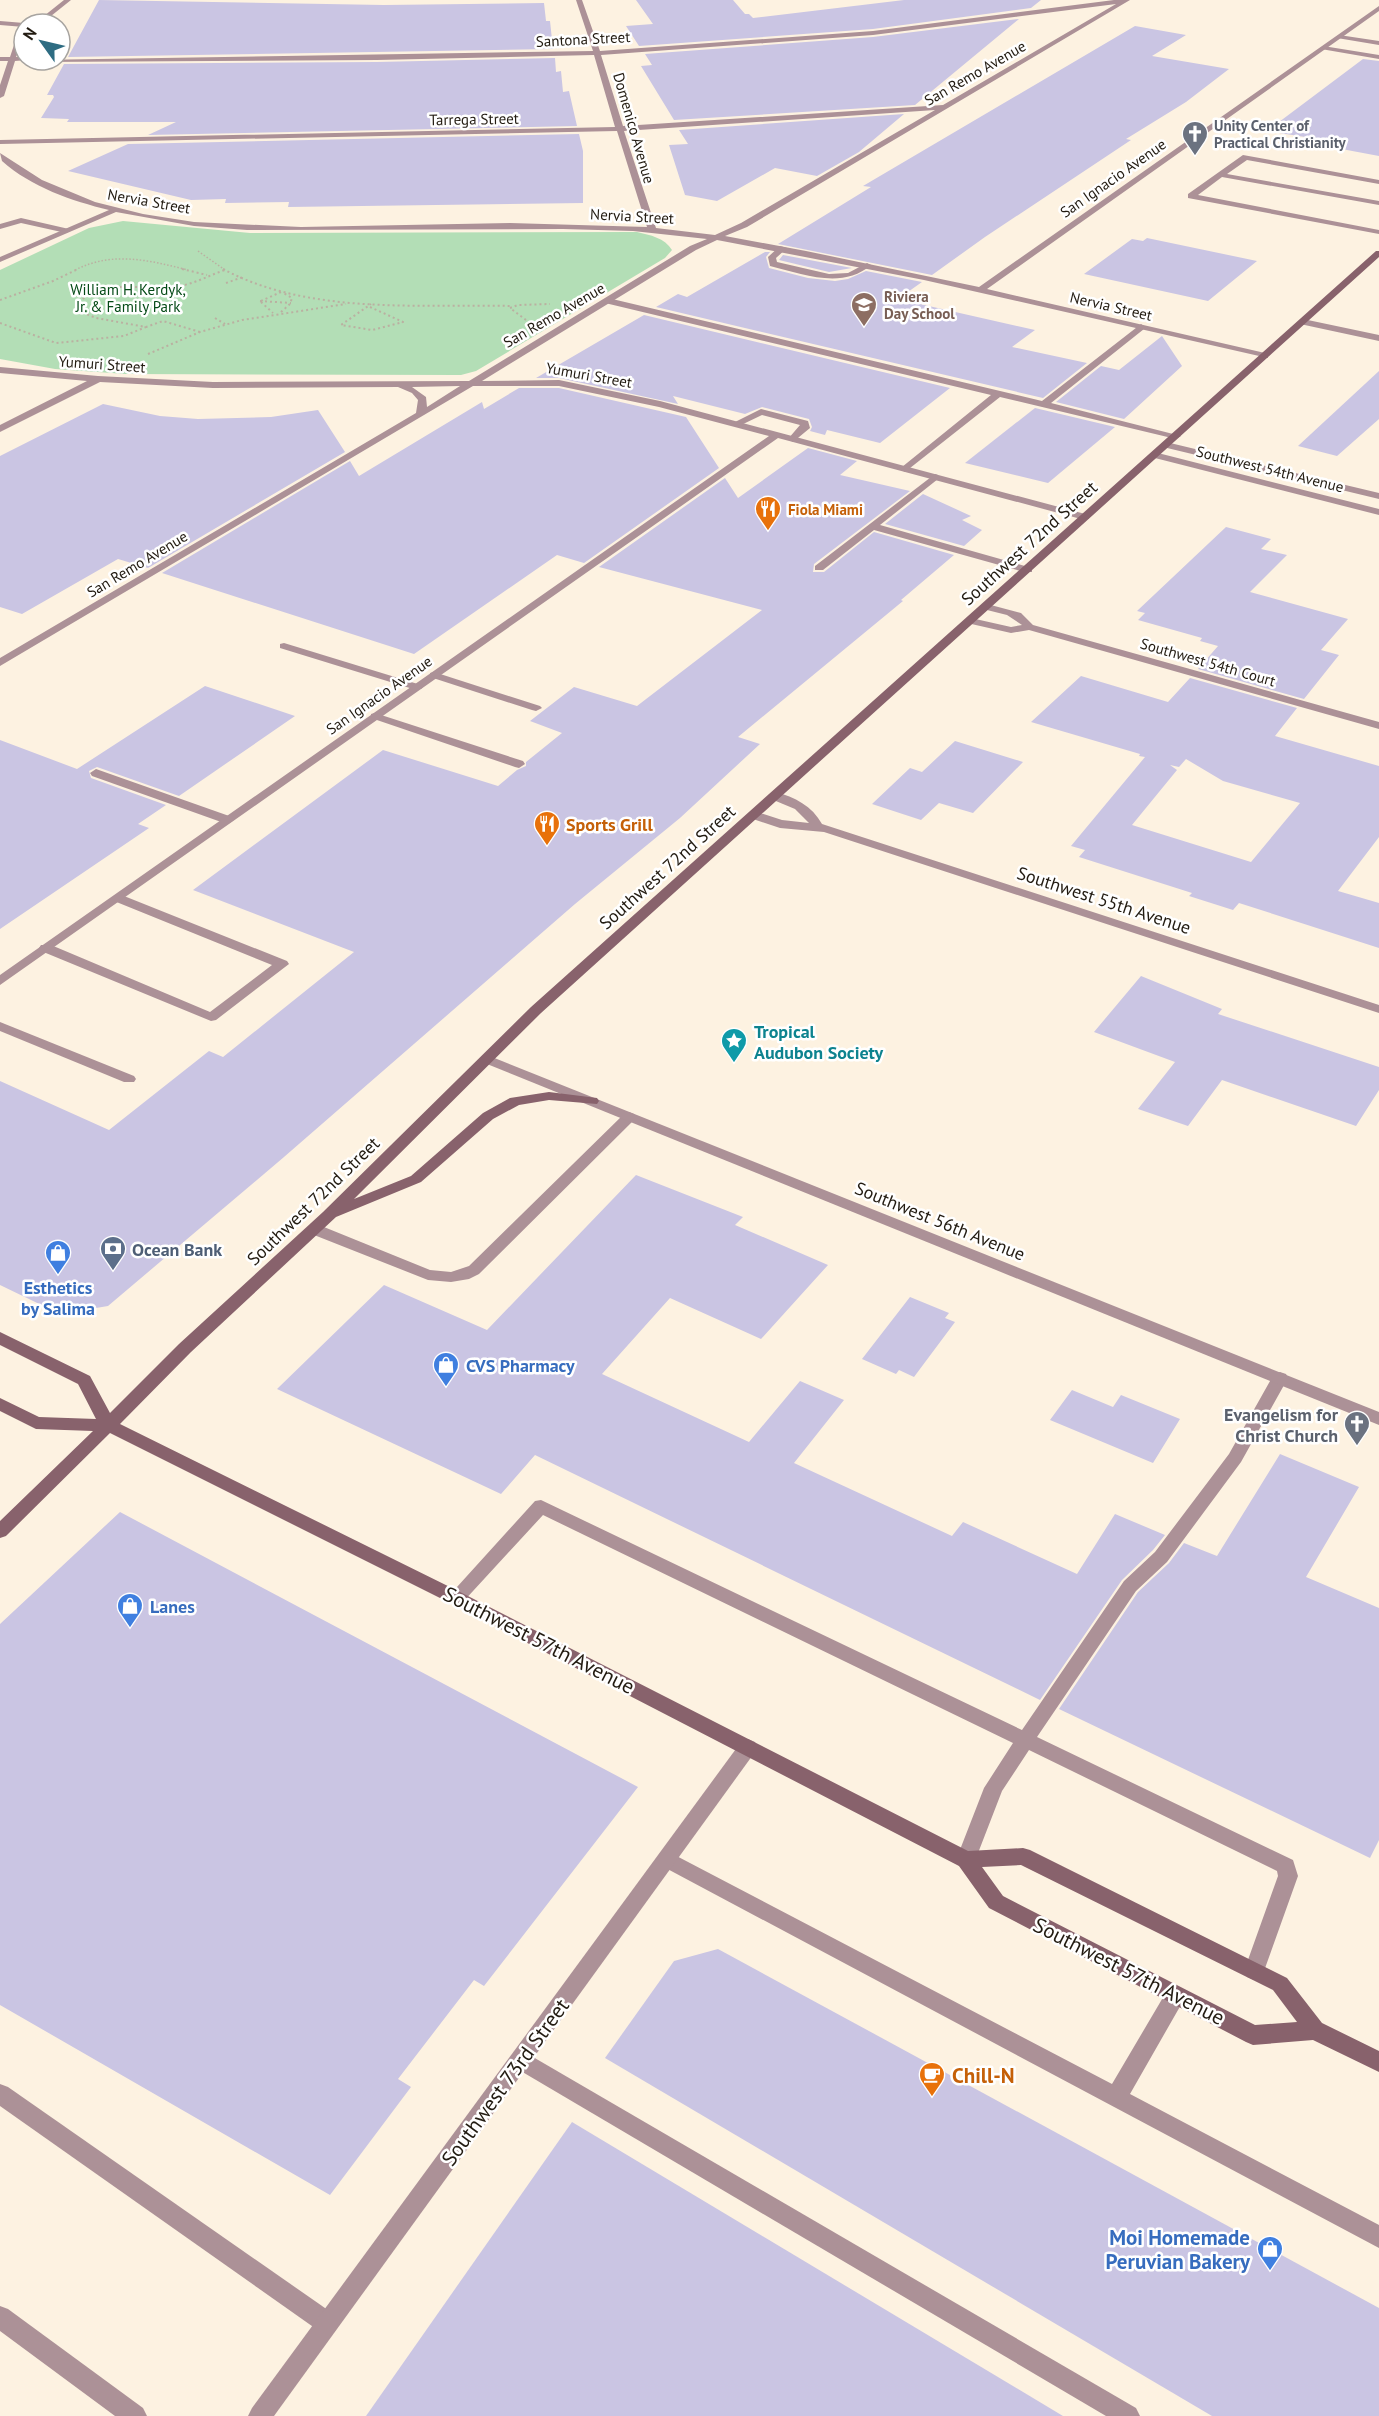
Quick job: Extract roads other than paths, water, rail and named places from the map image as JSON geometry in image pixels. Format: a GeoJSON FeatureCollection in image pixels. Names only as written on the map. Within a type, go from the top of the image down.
{"type":"FeatureCollection","features":[{"type":"Feature","properties":{"kind":"main road","name":"Southwest 72nd Street"},"geometry":{"type":"LineString","coordinates":[[0,1531],[179,1354],[328,1216],[536,1010],[1379,253]]}},
{"type":"Feature","properties":{"kind":"main road"},"geometry":{"type":"LineString","coordinates":[[328,1216],[416,1179],[488,1116],[515,1101],[549,1096],[592,1101]]}},
{"type":"Feature","properties":{"kind":"main road"},"geometry":{"type":"LineString","coordinates":[[0,1338],[84,1380],[108,1425]]}},
{"type":"Feature","properties":{"kind":"main road","name":"Southwest 57th Avenue"},"geometry":{"type":"LineString","coordinates":[[0,1404],[36,1423],[108,1425],[456,1598],[966,1860],[996,1902],[1253,2035],[1315,2030]]}},
{"type":"Feature","properties":{"kind":"main road"},"geometry":{"type":"LineString","coordinates":[[966,1860],[1023,1856],[1280,1984],[1315,2030],[1379,2061]]}},
{"type":"Feature","properties":{"kind":"street"},"geometry":{"type":"LineString","coordinates":[[52,12],[68,0]]}},
{"type":"Feature","properties":{"kind":"street","name":"Domenico Avenue"},"geometry":{"type":"LineString","coordinates":[[579,0],[598,52],[652,229]]}},
{"type":"Feature","properties":{"kind":"street","name":"Santona Street"},"geometry":{"type":"LineString","coordinates":[[72,60],[434,57],[598,52],[873,33],[1127,0]]}},
{"type":"Feature","properties":{"kind":"street","name":"San Remo Avenue"},"geometry":{"type":"LineString","coordinates":[[0,663],[421,414],[693,248],[744,225],[1127,0]]}},
{"type":"Feature","properties":{"kind":"street","name":"San Ignacio Avenue"},"geometry":{"type":"LineString","coordinates":[[981,289],[1379,8]]}},
{"type":"Feature","properties":{"kind":"street"},"geometry":{"type":"LineString","coordinates":[[1339,37],[1379,43]]}},
{"type":"Feature","properties":{"kind":"street"},"geometry":{"type":"LineString","coordinates":[[1323,48],[1379,57]]}},
{"type":"Feature","properties":{"kind":"street"},"geometry":{"type":"LineString","coordinates":[[0,59],[12,59],[0,96]]}},
{"type":"Feature","properties":{"kind":"street","name":"Tarrega Street"},"geometry":{"type":"LineString","coordinates":[[0,142],[620,129],[948,107]]}},
{"type":"Feature","properties":{"kind":"street","name":"Nervia Street"},"geometry":{"type":"LineString","coordinates":[[0,155],[6,162],[46,185],[113,211],[197,223],[266,227],[561,226],[652,229],[718,236],[981,289],[1265,356]]}},
{"type":"Feature","properties":{"kind":"street"},"geometry":{"type":"LineString","coordinates":[[1379,182],[1246,157],[1191,196],[1379,232]]}},
{"type":"Feature","properties":{"kind":"street"},"geometry":{"type":"LineString","coordinates":[[1222,175],[1379,203]]}},
{"type":"Feature","properties":{"kind":"street"},"geometry":{"type":"LineString","coordinates":[[0,260],[113,211]]}},
{"type":"Feature","properties":{"kind":"street"},"geometry":{"type":"LineString","coordinates":[[0,227],[21,220],[66,231]]}},
{"type":"Feature","properties":{"kind":"street"},"geometry":{"type":"LineString","coordinates":[[783,248],[772,257],[773,264],[819,275],[850,275],[867,265]]}},
{"type":"Feature","properties":{"kind":"street"},"geometry":{"type":"LineString","coordinates":[[608,301],[1176,436]]}},
{"type":"Feature","properties":{"kind":"street"},"geometry":{"type":"LineString","coordinates":[[1302,322],[1379,338]]}},
{"type":"Feature","properties":{"kind":"street"},"geometry":{"type":"LineString","coordinates":[[1044,404],[1141,327]]}},
{"type":"Feature","properties":{"kind":"street","name":"Yumuri Street"},"geometry":{"type":"LineString","coordinates":[[0,370],[98,380],[225,385],[530,381],[569,384],[736,424],[1085,517]]}},
{"type":"Feature","properties":{"kind":"street"},"geometry":{"type":"LineString","coordinates":[[0,429],[98,380]]}},
{"type":"Feature","properties":{"kind":"street"},"geometry":{"type":"LineString","coordinates":[[396,383],[420,394],[423,399],[421,414]]}},
{"type":"Feature","properties":{"kind":"street"},"geometry":{"type":"LineString","coordinates":[[905,469],[999,393]]}},
{"type":"Feature","properties":{"kind":"street"},"geometry":{"type":"LineString","coordinates":[[736,424],[761,412],[805,423],[805,428],[793,439]]}},
{"type":"Feature","properties":{"kind":"street","name":"San Ignacio Avenue"},"geometry":{"type":"LineString","coordinates":[[0,981],[776,435]]}},
{"type":"Feature","properties":{"kind":"street","name":"Southwest 54th Avenue"},"geometry":{"type":"LineString","coordinates":[[1166,445],[1379,496]]}},
{"type":"Feature","properties":{"kind":"street","name":"Southwest 54th Avenue"},"geometry":{"type":"LineString","coordinates":[[1154,455],[1379,512]]}},
{"type":"Feature","properties":{"kind":"street"},"geometry":{"type":"LineString","coordinates":[[819,568],[935,477]]}},
{"type":"Feature","properties":{"kind":"street"},"geometry":{"type":"LineString","coordinates":[[872,526],[1028,570]]}},
{"type":"Feature","properties":{"kind":"street","name":"Southwest 54th Court"},"geometry":{"type":"LineString","coordinates":[[987,607],[1018,615],[1027,621],[1029,627]]}},
{"type":"Feature","properties":{"kind":"street","name":"Southwest 54th Court"},"geometry":{"type":"LineString","coordinates":[[971,621],[1011,630],[1029,627],[1379,726]]}},
{"type":"Feature","properties":{"kind":"street"},"geometry":{"type":"LineString","coordinates":[[284,646],[417,687]]}},
{"type":"Feature","properties":{"kind":"street"},"geometry":{"type":"LineString","coordinates":[[434,675],[536,708]]}},
{"type":"Feature","properties":{"kind":"street"},"geometry":{"type":"LineString","coordinates":[[375,716],[519,764]]}},
{"type":"Feature","properties":{"kind":"street"},"geometry":{"type":"LineString","coordinates":[[96,773],[228,820]]}},
{"type":"Feature","properties":{"kind":"street","name":"Southwest 55th Avenue"},"geometry":{"type":"LineString","coordinates":[[775,796],[802,806],[812,815],[818,826]]}},
{"type":"Feature","properties":{"kind":"street","name":"Southwest 55th Avenue"},"geometry":{"type":"LineString","coordinates":[[754,816],[787,825],[818,826],[1379,1009]]}},
{"type":"Feature","properties":{"kind":"street"},"geometry":{"type":"LineString","coordinates":[[46,948],[211,1017],[282,964],[119,898]]}},
{"type":"Feature","properties":{"kind":"street"},"geometry":{"type":"LineString","coordinates":[[0,1026],[129,1079]]}},
{"type":"Feature","properties":{"kind":"street","name":"Southwest 56th Avenue"},"geometry":{"type":"LineString","coordinates":[[487,1059],[1379,1419]]}},
{"type":"Feature","properties":{"kind":"street"},"geometry":{"type":"LineString","coordinates":[[314,1229],[428,1275],[464,1275],[474,1270],[629,1117]]}},
{"type":"Feature","properties":{"kind":"street"},"geometry":{"type":"LineString","coordinates":[[966,1860],[994,1788],[1130,1586],[1161,1557],[1235,1458],[1280,1378]]}},
{"type":"Feature","properties":{"kind":"street"},"geometry":{"type":"LineString","coordinates":[[456,1598],[541,1506],[1286,1866],[1288,1876],[1254,1971]]}},
{"type":"Feature","properties":{"kind":"street","name":"Southwest 73rd Street"},"geometry":{"type":"LineString","coordinates":[[260,2416],[522,2060],[748,1746]]}},
{"type":"Feature","properties":{"kind":"street"},"geometry":{"type":"LineString","coordinates":[[667,1860],[1379,2237]]}},
{"type":"Feature","properties":{"kind":"street"},"geometry":{"type":"LineString","coordinates":[[1116,2097],[1174,1995]]}},
{"type":"Feature","properties":{"kind":"street"},"geometry":{"type":"LineString","coordinates":[[522,2060],[1128,2416]]}},
{"type":"Feature","properties":{"kind":"street"},"geometry":{"type":"LineString","coordinates":[[0,2094],[327,2323]]}},
{"type":"Feature","properties":{"kind":"street"},"geometry":{"type":"LineString","coordinates":[[0,2317],[135,2416]]}},
{"type":"Feature","properties":{"kind":"place","name":"Unity Center of Practical Christianity"},"geometry":{"type":"Point","coordinates":[1195,157]}},
{"type":"Feature","properties":{"kind":"place","name":"Riviera Day School"},"geometry":{"type":"Point","coordinates":[864,328]}},
{"type":"Feature","properties":{"kind":"place","name":"Fiola Miami"},"geometry":{"type":"Point","coordinates":[768,532]}},
{"type":"Feature","properties":{"kind":"place","name":"Sports Grill"},"geometry":{"type":"Point","coordinates":[547,847]}},
{"type":"Feature","properties":{"kind":"place","name":"Tropical Audubon Society"},"geometry":{"type":"Point","coordinates":[734,1064]}},
{"type":"Feature","properties":{"kind":"place","name":"Ocean Bank"},"geometry":{"type":"Point","coordinates":[113,1272]}},
{"type":"Feature","properties":{"kind":"place","name":"Esthetics by Salima"},"geometry":{"type":"Point","coordinates":[58,1276]}},
{"type":"Feature","properties":{"kind":"place","name":"CVS Pharmacy"},"geometry":{"type":"Point","coordinates":[446,1388]}},
{"type":"Feature","properties":{"kind":"place","name":"Evangelism for Christ Church"},"geometry":{"type":"Point","coordinates":[1357,1447]}},
{"type":"Feature","properties":{"kind":"place","name":"Lanes"},"geometry":{"type":"Point","coordinates":[130,1629]}},
{"type":"Feature","properties":{"kind":"place","name":"Chill-N"},"geometry":{"type":"Point","coordinates":[932,2098]}},
{"type":"Feature","properties":{"kind":"place","name":"Moi Homemade Peruvian Bakery"},"geometry":{"type":"Point","coordinates":[1270,2272]}},
{"type":"Feature","properties":{"kind":"park label","name":"William H. Kerdyk, Jr. & Family Park"},"geometry":{"type":"Point","coordinates":[128,298]}}]}
